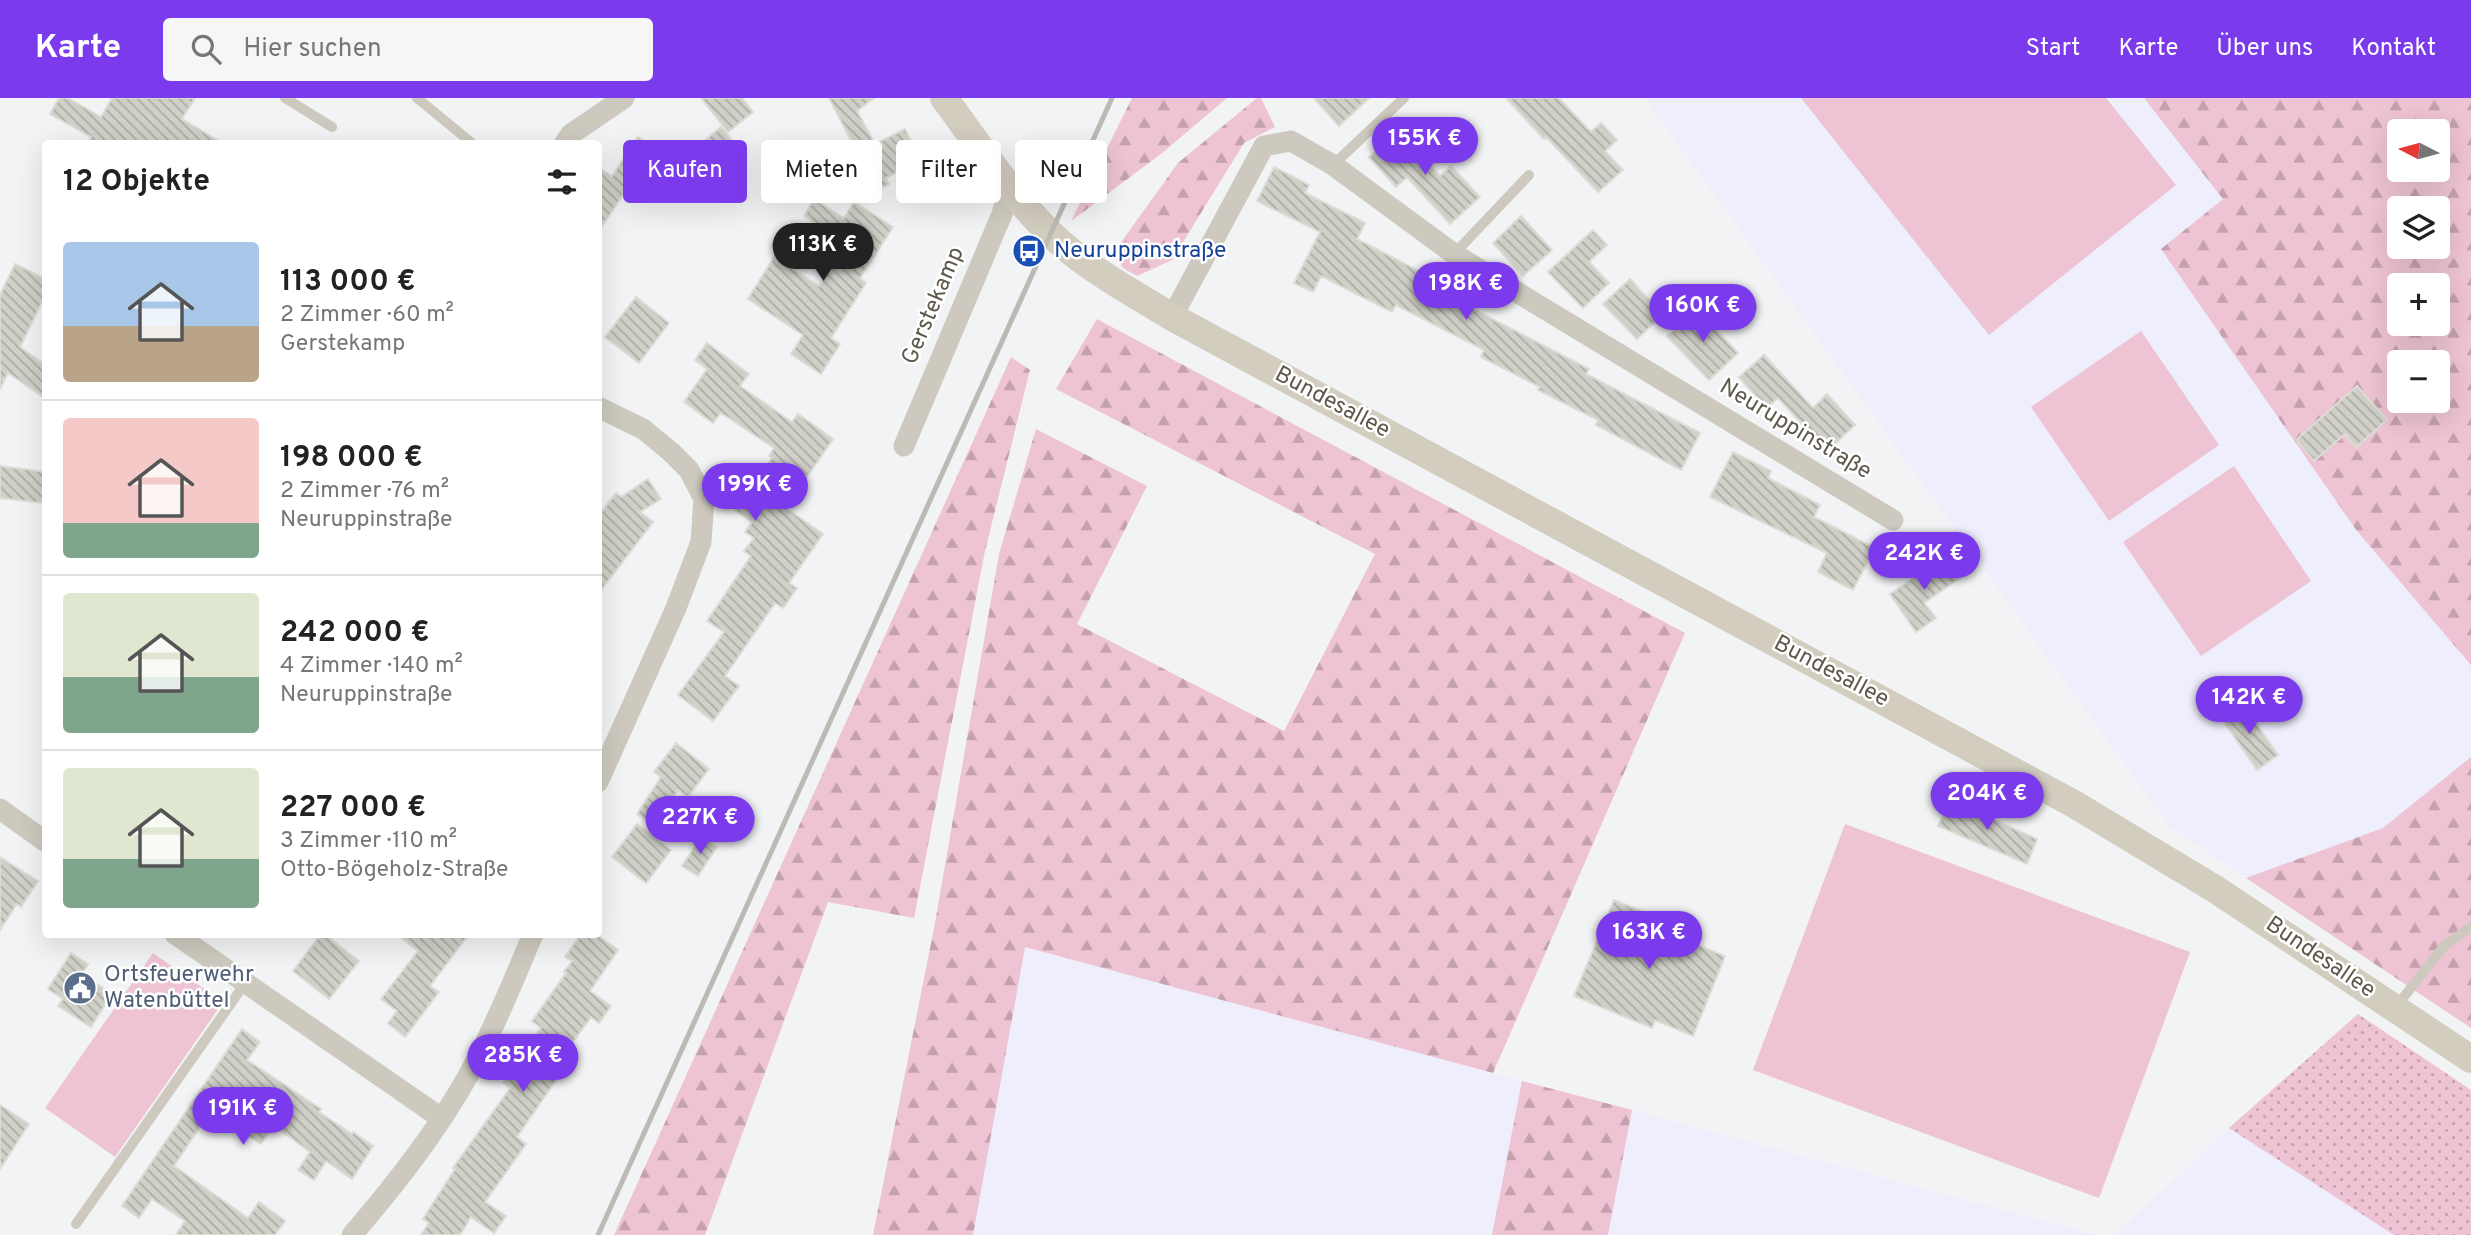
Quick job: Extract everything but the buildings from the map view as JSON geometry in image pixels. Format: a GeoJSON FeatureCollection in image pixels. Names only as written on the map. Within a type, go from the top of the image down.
{"type":"FeatureCollection","features":[{"type":"Feature","properties":{"kind":"main road","name":"Bundesallee"},"geometry":{"type":"LineString","coordinates":[[944,98],[1010,187],[1051,234],[1105,276],[1172,317],[2074,804],[2215,889],[2471,1059]]}},
{"type":"Feature","properties":{"kind":"street"},"geometry":{"type":"LineString","coordinates":[[567,140],[571,134],[624,98]]}},
{"type":"Feature","properties":{"kind":"street","name":"Neuruppinstraße"},"geometry":{"type":"LineString","coordinates":[[1172,317],[1264,146],[1291,141],[1334,165],[1454,254],[1892,520]]}},
{"type":"Feature","properties":{"kind":"street","name":"Gerstekamp"},"geometry":{"type":"LineString","coordinates":[[904,446],[1002,214],[1010,187]]}},
{"type":"Feature","properties":{"kind":"street"},"geometry":{"type":"LineString","coordinates":[[602,409],[643,429],[671,452],[689,470],[704,499],[701,542],[676,608],[602,773]]}},
{"type":"Feature","properties":{"kind":"street"},"geometry":{"type":"LineString","coordinates":[[0,809],[42,839]]}},
{"type":"Feature","properties":{"kind":"street"},"geometry":{"type":"LineString","coordinates":[[181,938],[441,1118]]}},
{"type":"Feature","properties":{"kind":"street"},"geometry":{"type":"LineString","coordinates":[[352,1235],[402,1177],[483,1049],[531,938]]}},
{"type":"Feature","properties":{"kind":"lane"},"geometry":{"type":"LineString","coordinates":[[285,98],[332,127]]}},
{"type":"Feature","properties":{"kind":"lane"},"geometry":{"type":"LineString","coordinates":[[417,98],[469,140]]}},
{"type":"Feature","properties":{"kind":"lane"},"geometry":{"type":"LineString","coordinates":[[1334,165],[1404,98]]}},
{"type":"Feature","properties":{"kind":"lane"},"geometry":{"type":"LineString","coordinates":[[1454,254],[1530,174]]}},
{"type":"Feature","properties":{"kind":"lane"},"geometry":{"type":"LineString","coordinates":[[2395,1008],[2445,945],[2471,927]]}},
{"type":"Feature","properties":{"kind":"lane"},"geometry":{"type":"LineString","coordinates":[[76,1224],[246,982]]}},
{"type":"Feature","properties":{"kind":"shaded area"},"geometry":{"type":"Polygon","coordinates":[[[1645,98],[2471,98],[2471,1028],[2170,827],[1645,98]]]}},
{"type":"Feature","properties":{"kind":"shaded area"},"geometry":{"type":"Polygon","coordinates":[[[935,923],[2095,1235],[873,1235],[935,923]]]}},
{"type":"Feature","properties":{"kind":"shaded area"},"geometry":{"type":"Polygon","coordinates":[[[2358,1014],[2471,1090],[2471,1235],[2115,1235],[2229,1128],[2358,1014]]]}},
{"type":"Feature","properties":{"kind":"green space"},"geometry":{"type":"Polygon","coordinates":[[[1132,98],[1227,98],[1161,154],[1107,194],[1107,148],[1132,98]]]}},
{"type":"Feature","properties":{"kind":"green space"},"geometry":{"type":"Polygon","coordinates":[[[1257,98],[1261,98],[1275,127],[1244,143],[1172,260],[1137,276],[1123,268],[1114,252],[1178,163],[1257,98]]]}},
{"type":"Feature","properties":{"kind":"green space"},"geometry":{"type":"Polygon","coordinates":[[[1801,98],[2106,98],[2176,185],[1989,335],[1801,98]]]}},
{"type":"Feature","properties":{"kind":"green space"},"geometry":{"type":"Polygon","coordinates":[[[2144,98],[2471,98],[2471,665],[2357,531],[2161,249],[2223,199],[2144,98]]]}},
{"type":"Feature","properties":{"kind":"green space"},"geometry":{"type":"Polygon","coordinates":[[[1080,203],[1095,203],[1071,221],[1080,203]]]}},
{"type":"Feature","properties":{"kind":"green space"},"geometry":{"type":"Polygon","coordinates":[[[1097,319],[1685,633],[1493,1073],[1025,947],[973,1235],[873,1235],[935,923],[999,554],[1036,429],[1147,486],[1077,624],[1284,731],[1375,554],[1056,389],[1097,319]]]}},
{"type":"Feature","properties":{"kind":"green space"},"geometry":{"type":"Polygon","coordinates":[[[2141,331],[2219,445],[2109,521],[2031,407],[2141,331]]]}},
{"type":"Feature","properties":{"kind":"green space"},"geometry":{"type":"Polygon","coordinates":[[[1011,357],[1030,370],[985,551],[914,918],[828,902],[705,1235],[614,1235],[1011,357]]]}},
{"type":"Feature","properties":{"kind":"green space"},"geometry":{"type":"Polygon","coordinates":[[[2234,466],[2311,581],[2201,656],[2123,542],[2234,466]]]}},
{"type":"Feature","properties":{"kind":"green space"},"geometry":{"type":"Polygon","coordinates":[[[2471,757],[2471,1028],[2246,878],[2383,828],[2471,757]]]}},
{"type":"Feature","properties":{"kind":"green space"},"geometry":{"type":"Polygon","coordinates":[[[1845,824],[2190,952],[2099,1198],[1753,1070],[1845,824]]]}},
{"type":"Feature","properties":{"kind":"green space"},"geometry":{"type":"Polygon","coordinates":[[[153,953],[223,1002],[115,1157],[45,1108],[153,953]]]}},
{"type":"Feature","properties":{"kind":"green space"},"geometry":{"type":"Polygon","coordinates":[[[2358,1014],[2471,1090],[2471,1235],[2394,1235],[2229,1128],[2358,1014]]]}},
{"type":"Feature","properties":{"kind":"green space"},"geometry":{"type":"Polygon","coordinates":[[[1522,1081],[1632,1110],[1608,1235],[1492,1235],[1522,1081]]]}},
{"type":"Feature","properties":{"kind":"railway"},"geometry":{"type":"LineString","coordinates":[[598,1235],[1112,98]]}},
{"type":"Feature","properties":{"kind":"place","name":"Neuruppinstraße"},"geometry":{"type":"Point","coordinates":[1029,251]}},
{"type":"Feature","properties":{"kind":"place","name":"Ortsfeuerwehr Watenbüttel"},"geometry":{"type":"Point","coordinates":[80,988]}}]}
